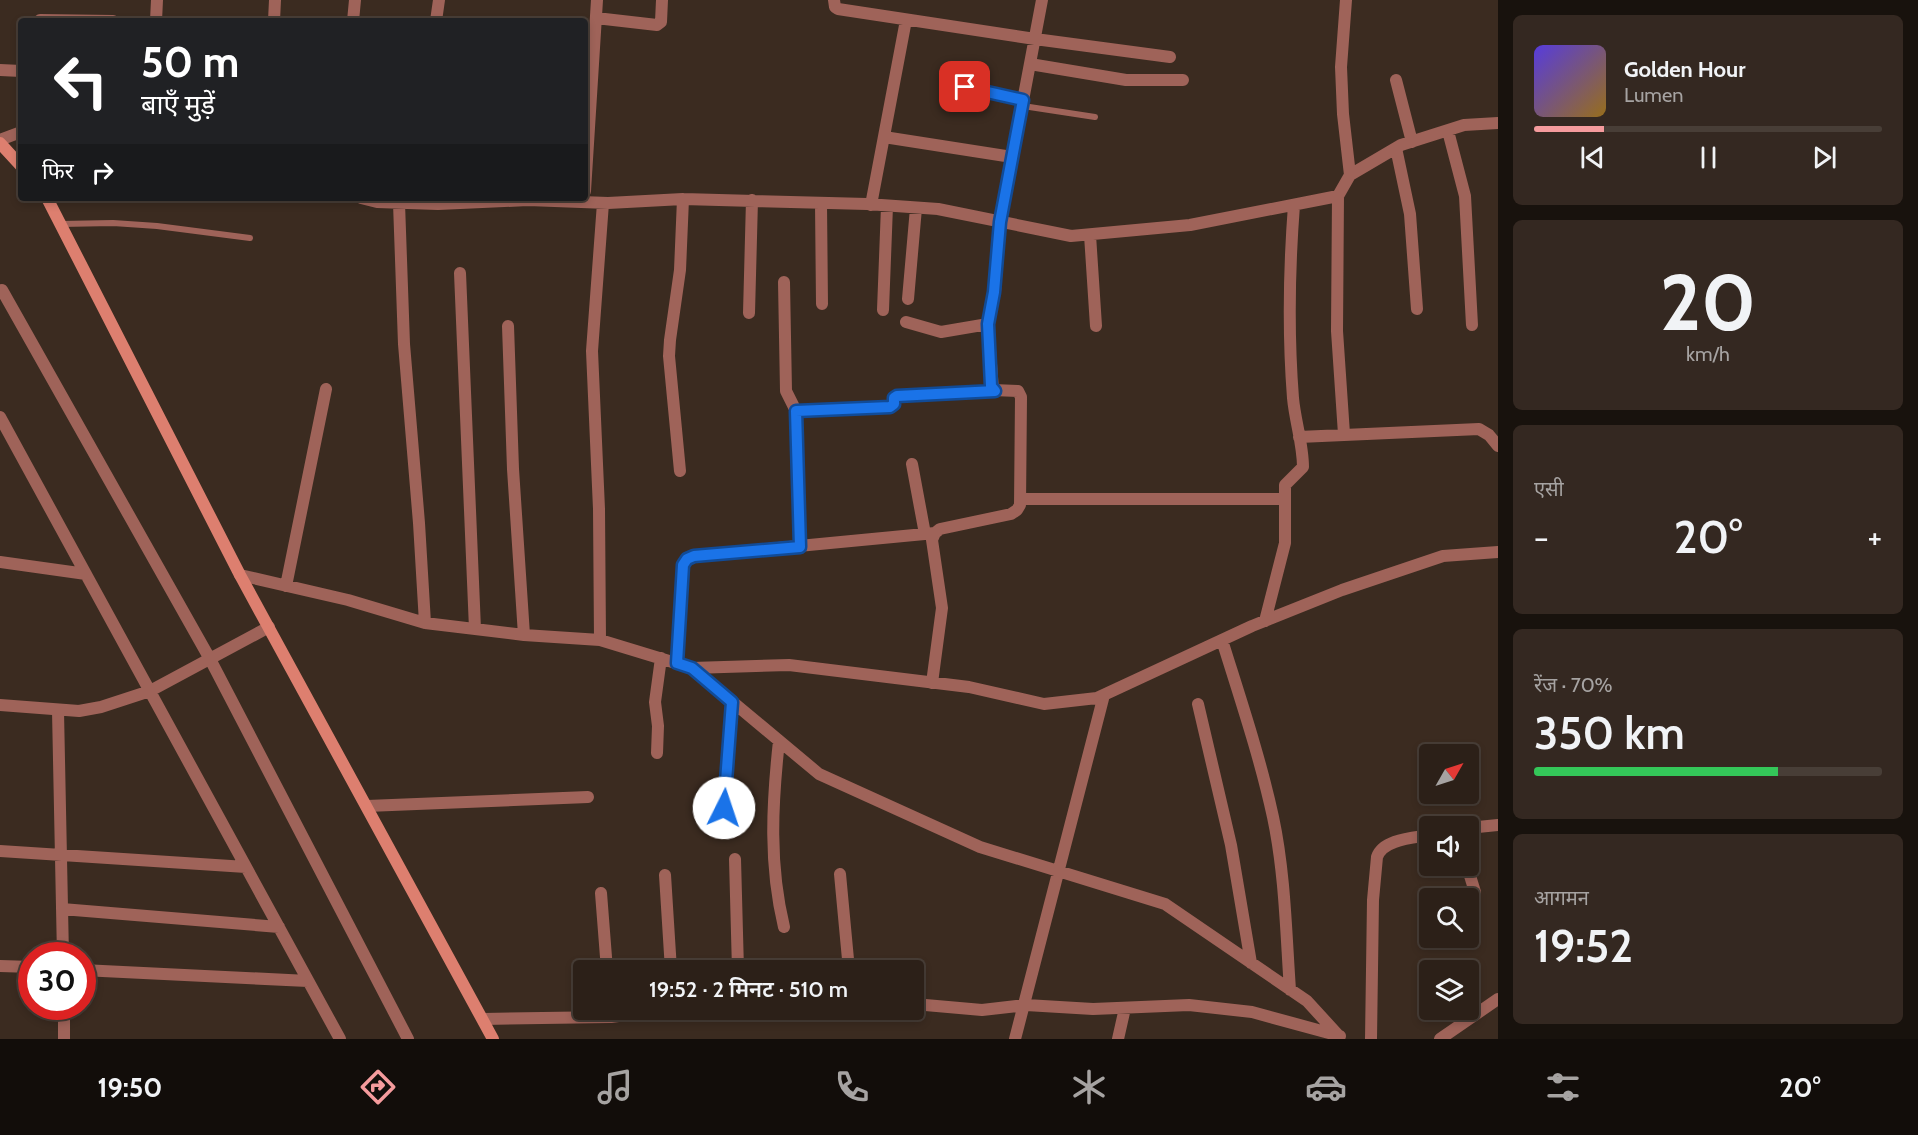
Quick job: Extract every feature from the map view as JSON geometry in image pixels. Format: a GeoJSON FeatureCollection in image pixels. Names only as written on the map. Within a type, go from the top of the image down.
{"type":"FeatureCollection","features":[{"type":"Feature","properties":{"kind":"main road"},"geometry":{"type":"LineString","coordinates":[[0,142],[18,163]]}},
{"type":"Feature","properties":{"kind":"main road"},"geometry":{"type":"LineString","coordinates":[[48,201],[240,575],[493,1039]]}},
{"type":"Feature","properties":{"kind":"street"},"geometry":{"type":"LineString","coordinates":[[156,18],[157,0]]}},
{"type":"Feature","properties":{"kind":"street"},"geometry":{"type":"LineString","coordinates":[[274,18],[275,0]]}},
{"type":"Feature","properties":{"kind":"street"},"geometry":{"type":"LineString","coordinates":[[353,18],[356,0]]}},
{"type":"Feature","properties":{"kind":"street"},"geometry":{"type":"LineString","coordinates":[[436,18],[439,0]]}},
{"type":"Feature","properties":{"kind":"street"},"geometry":{"type":"LineString","coordinates":[[588,86],[589,55],[597,0]]}},
{"type":"Feature","properties":{"kind":"street"},"geometry":{"type":"LineString","coordinates":[[596,18],[657,25],[661,22],[662,0]]}},
{"type":"Feature","properties":{"kind":"street"},"geometry":{"type":"LineString","coordinates":[[834,0],[834,7],[838,9],[1170,57]]}},
{"type":"Feature","properties":{"kind":"street"},"geometry":{"type":"LineString","coordinates":[[995,391],[991,386],[988,324],[994,292],[1000,222],[1042,0]]}},
{"type":"Feature","properties":{"kind":"street"},"geometry":{"type":"LineString","coordinates":[[1346,0],[1341,68],[1343,114],[1350,175]]}},
{"type":"Feature","properties":{"kind":"street"},"geometry":{"type":"LineString","coordinates":[[871,205],[906,20]]}},
{"type":"Feature","properties":{"kind":"street"},"geometry":{"type":"LineString","coordinates":[[1030,64],[1126,80],[1183,80]]}},
{"type":"Feature","properties":{"kind":"street"},"geometry":{"type":"LineString","coordinates":[[0,70],[18,71]]}},
{"type":"Feature","properties":{"kind":"street"},"geometry":{"type":"LineString","coordinates":[[1396,80],[1412,142]]}},
{"type":"Feature","properties":{"kind":"street"},"geometry":{"type":"LineString","coordinates":[[946,83],[1022,103]]}},
{"type":"Feature","properties":{"kind":"street"},"geometry":{"type":"LineString","coordinates":[[1344,434],[1337,330],[1338,196],[1350,175],[1396,148],[1464,125],[1498,123]]}},
{"type":"Feature","properties":{"kind":"street"},"geometry":{"type":"LineString","coordinates":[[1448,130],[1466,196],[1472,325]]}},
{"type":"Feature","properties":{"kind":"street"},"geometry":{"type":"LineString","coordinates":[[0,142],[18,133]]}},
{"type":"Feature","properties":{"kind":"street"},"geometry":{"type":"LineString","coordinates":[[884,137],[1012,157]]}},
{"type":"Feature","properties":{"kind":"street"},"geometry":{"type":"LineString","coordinates":[[1396,148],[1409,206],[1417,309]]}},
{"type":"Feature","properties":{"kind":"street"},"geometry":{"type":"LineString","coordinates":[[588,198],[603,203],[683,199],[752,200],[938,209],[1071,236],[1190,225],[1338,196]]}},
{"type":"Feature","properties":{"kind":"street"},"geometry":{"type":"LineString","coordinates":[[680,471],[669,356],[680,270],[683,199]]}},
{"type":"Feature","properties":{"kind":"street"},"geometry":{"type":"LineString","coordinates":[[749,313],[752,200]]}},
{"type":"Feature","properties":{"kind":"street"},"geometry":{"type":"LineString","coordinates":[[372,201],[461,201]]}},
{"type":"Feature","properties":{"kind":"street"},"geometry":{"type":"LineString","coordinates":[[404,201],[404,344],[425,623]]}},
{"type":"Feature","properties":{"kind":"street"},"geometry":{"type":"LineString","coordinates":[[600,640],[599,509],[592,351],[603,203]]}},
{"type":"Feature","properties":{"kind":"street"},"geometry":{"type":"LineString","coordinates":[[821,204],[822,304]]}},
{"type":"Feature","properties":{"kind":"street"},"geometry":{"type":"LineString","coordinates":[[1265,621],[1285,543],[1286,485],[1303,467],[1293,400],[1289,289],[1294,205]]}},
{"type":"Feature","properties":{"kind":"street"},"geometry":{"type":"LineString","coordinates":[[883,310],[887,206]]}},
{"type":"Feature","properties":{"kind":"street"},"geometry":{"type":"LineString","coordinates":[[908,299],[916,208]]}},
{"type":"Feature","properties":{"kind":"street"},"geometry":{"type":"LineString","coordinates":[[1090,235],[1096,326]]}},
{"type":"Feature","properties":{"kind":"street"},"geometry":{"type":"LineString","coordinates":[[460,273],[475,629]]}},
{"type":"Feature","properties":{"kind":"street"},"geometry":{"type":"LineString","coordinates":[[784,282],[786,391],[796,411],[800,547]]}},
{"type":"Feature","properties":{"kind":"street"},"geometry":{"type":"LineString","coordinates":[[2,290],[210,659],[408,1039]]}},
{"type":"Feature","properties":{"kind":"street"},"geometry":{"type":"LineString","coordinates":[[906,322],[941,332],[988,324]]}},
{"type":"Feature","properties":{"kind":"street"},"geometry":{"type":"LineString","coordinates":[[508,326],[513,469],[524,635]]}},
{"type":"Feature","properties":{"kind":"street"},"geometry":{"type":"LineString","coordinates":[[285,585],[326,389]]}},
{"type":"Feature","properties":{"kind":"street"},"geometry":{"type":"LineString","coordinates":[[677,663],[683,565],[687,559],[694,556],[930,534],[940,529],[1011,514],[1017,510],[1020,499],[1020,397],[1018,392],[897,396],[890,407],[796,411]]}},
{"type":"Feature","properties":{"kind":"street"},"geometry":{"type":"LineString","coordinates":[[0,417],[340,1039]]}},
{"type":"Feature","properties":{"kind":"street"},"geometry":{"type":"LineString","coordinates":[[1299,437],[1479,429],[1489,435],[1498,446]]}},
{"type":"Feature","properties":{"kind":"street"},"geometry":{"type":"LineString","coordinates":[[912,464],[932,540],[942,608],[932,683]]}},
{"type":"Feature","properties":{"kind":"street"},"geometry":{"type":"LineString","coordinates":[[1020,499],[1285,499]]}},
{"type":"Feature","properties":{"kind":"street"},"geometry":{"type":"LineString","coordinates":[[240,575],[348,600],[425,623],[524,635],[600,640],[692,668],[789,665],[969,687],[1044,704],[1097,698],[1265,621],[1342,590],[1443,556],[1498,552]]}},
{"type":"Feature","properties":{"kind":"street"},"geometry":{"type":"LineString","coordinates":[[0,562],[86,574]]}},
{"type":"Feature","properties":{"kind":"street"},"geometry":{"type":"LineString","coordinates":[[0,705],[58,711],[90,709],[150,691],[269,627]]}},
{"type":"Feature","properties":{"kind":"street"},"geometry":{"type":"LineString","coordinates":[[1222,640],[1252,734],[1273,818],[1283,891],[1290,990]]}},
{"type":"Feature","properties":{"kind":"street"},"geometry":{"type":"LineString","coordinates":[[657,753],[658,726],[655,702],[661,658]]}},
{"type":"Feature","properties":{"kind":"street"},"geometry":{"type":"LineString","coordinates":[[692,668],[819,774],[980,847],[1165,904],[1306,1001],[1343,1037]]}},
{"type":"Feature","properties":{"kind":"street"},"geometry":{"type":"LineString","coordinates":[[1015,1039],[1026,1005],[1104,695]]}},
{"type":"Feature","properties":{"kind":"street"},"geometry":{"type":"LineString","coordinates":[[724,808],[732,702]]}},
{"type":"Feature","properties":{"kind":"street"},"geometry":{"type":"LineString","coordinates":[[1198,704],[1231,845],[1251,963]]}},
{"type":"Feature","properties":{"kind":"street"},"geometry":{"type":"LineString","coordinates":[[58,711],[63,942]]}},
{"type":"Feature","properties":{"kind":"street"},"geometry":{"type":"LineString","coordinates":[[779,741],[772,819],[778,902],[784,927]]}},
{"type":"Feature","properties":{"kind":"street"},"geometry":{"type":"LineString","coordinates":[[367,806],[588,797]]}},
{"type":"Feature","properties":{"kind":"street"},"geometry":{"type":"LineString","coordinates":[[1479,827],[1498,825]]}},
{"type":"Feature","properties":{"kind":"street"},"geometry":{"type":"LineString","coordinates":[[1371,1039],[1373,900],[1377,857],[1379,851],[1385,846],[1419,838]]}},
{"type":"Feature","properties":{"kind":"street"},"geometry":{"type":"LineString","coordinates":[[0,851],[246,867]]}},
{"type":"Feature","properties":{"kind":"street"},"geometry":{"type":"LineString","coordinates":[[735,859],[738,960]]}},
{"type":"Feature","properties":{"kind":"street"},"geometry":{"type":"LineString","coordinates":[[840,874],[848,960]]}},
{"type":"Feature","properties":{"kind":"street"},"geometry":{"type":"LineString","coordinates":[[665,875],[670,960]]}},
{"type":"Feature","properties":{"kind":"street"},"geometry":{"type":"LineString","coordinates":[[601,893],[606,960]]}},
{"type":"Feature","properties":{"kind":"street"},"geometry":{"type":"LineString","coordinates":[[62,909],[279,927]]}},
{"type":"Feature","properties":{"kind":"street"},"geometry":{"type":"LineString","coordinates":[[0,966],[18,967]]}},
{"type":"Feature","properties":{"kind":"street"},"geometry":{"type":"LineString","coordinates":[[96,971],[308,981]]}},
{"type":"Feature","properties":{"kind":"street"},"geometry":{"type":"LineString","coordinates":[[1440,1039],[1498,999]]}},
{"type":"Feature","properties":{"kind":"street"},"geometry":{"type":"LineString","coordinates":[[924,1005],[982,1010],[1026,1005],[1093,1009],[1189,1005],[1252,1012],[1343,1037]]}},
{"type":"Feature","properties":{"kind":"street"},"geometry":{"type":"LineString","coordinates":[[1119,1039],[1125,1008]]}},
{"type":"Feature","properties":{"kind":"street"},"geometry":{"type":"LineString","coordinates":[[483,1019],[573,1015]]}},
{"type":"Feature","properties":{"kind":"street"},"geometry":{"type":"LineString","coordinates":[[64,1020],[64,1039]]}},
{"type":"Feature","properties":{"kind":"lane"},"geometry":{"type":"LineString","coordinates":[[1022,103],[1095,117]]}},
{"type":"Feature","properties":{"kind":"lane"},"geometry":{"type":"LineString","coordinates":[[60,224],[113,223],[157,226],[250,238]]}},
{"type":"Feature","properties":{"kind":"route"},"geometry":{"type":"LineString","coordinates":[[724,808],[732,702],[692,668],[677,663],[683,565],[687,559],[694,556],[800,547],[796,411],[890,407],[897,396],[995,391],[991,386],[988,324],[994,292],[1000,222],[1023,100],[965,87]]}}]}
